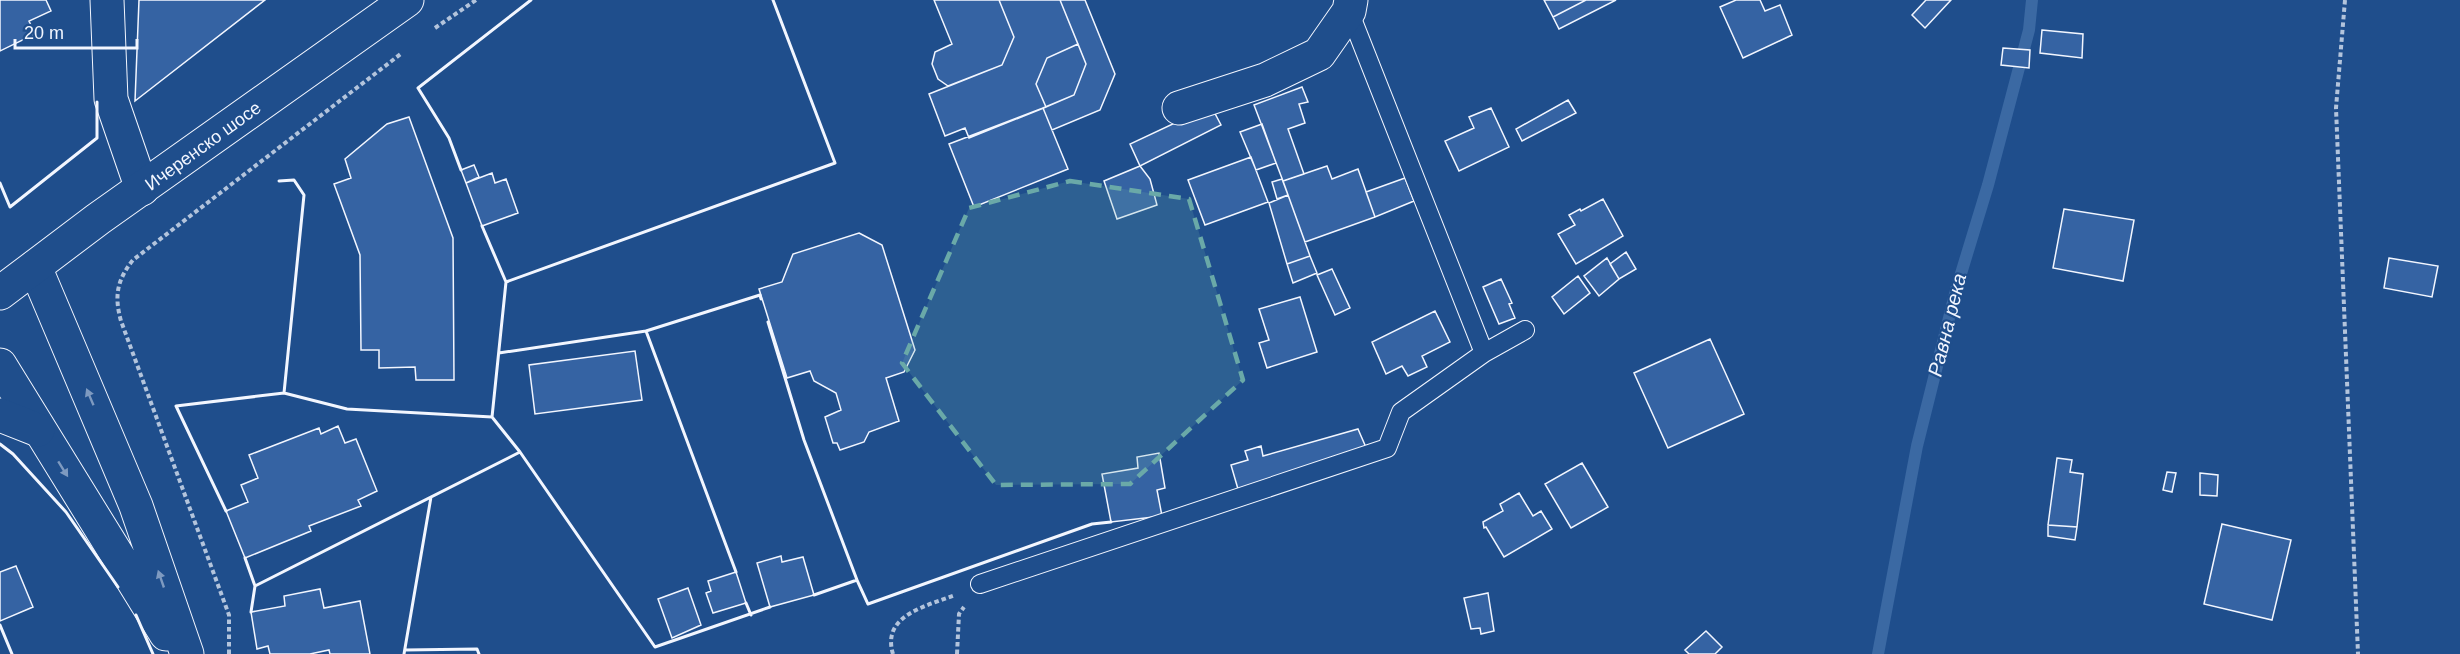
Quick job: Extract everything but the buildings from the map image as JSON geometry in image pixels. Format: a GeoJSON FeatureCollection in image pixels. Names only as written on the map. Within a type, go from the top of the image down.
{"type":"FeatureCollection","features":[{"type":"Feature","properties":{"kind":"street"},"geometry":{"type":"LineString","coordinates":[[106,0],[111,99],[142,189]]}},
{"type":"Feature","properties":{"kind":"street","name":"Ичеренско шосе"},"geometry":{"type":"LineString","coordinates":[[0,293],[406,0]]}},
{"type":"Feature","properties":{"kind":"street"},"geometry":{"type":"LineString","coordinates":[[1179,108],[1265,80],[1319,54],[1350,6]]}},
{"type":"Feature","properties":{"kind":"street"},"geometry":{"type":"LineString","coordinates":[[34,267],[136,506],[187,654]]}},
{"type":"Feature","properties":{"kind":"street"},"geometry":{"type":"LineString","coordinates":[[0,365],[179,654]]}},
{"type":"Feature","properties":{"kind":"street"},"geometry":{"type":"LineString","coordinates":[[0,415],[39,430]]}},
{"type":"Feature","properties":{"kind":"lane"},"geometry":{"type":"LineString","coordinates":[[1350,6],[1484,353]]}},
{"type":"Feature","properties":{"kind":"lane"},"geometry":{"type":"LineString","coordinates":[[980,584],[1387,448],[1401,411],[1484,353],[1524,330]]}},
{"type":"Feature","properties":{"kind":"path"},"geometry":{"type":"LineString","coordinates":[[429,32],[476,0]]}},
{"type":"Feature","properties":{"kind":"path"},"geometry":{"type":"LineString","coordinates":[[2345,0],[2336,108],[2358,654]]}},
{"type":"Feature","properties":{"kind":"path"},"geometry":{"type":"LineString","coordinates":[[229,654],[229,615],[121,321],[116,305],[117,288],[123,273],[133,260],[410,47]]}},
{"type":"Feature","properties":{"kind":"path"},"geometry":{"type":"LineString","coordinates":[[893,654],[891,637],[901,618],[910,611],[980,584]]}},
{"type":"Feature","properties":{"kind":"path"},"geometry":{"type":"LineString","coordinates":[[957,654],[959,614],[980,584]]}},
{"type":"Feature","properties":{"kind":"highlighted area"},"geometry":{"type":"Polygon","coordinates":[[[1070,181],[1189,199],[1243,380],[1130,484],[996,485],[902,363],[969,208],[1070,181]]]}},
{"type":"Feature","properties":{"kind":"waterway","name":"Равна река"},"geometry":{"type":"LineString","coordinates":[[1878,654],[1917,446],[1956,290],[1988,185],[2029,30],[2032,0]]}},
{"type":"Feature","properties":{"kind":"wall"},"geometry":{"type":"LineString","coordinates":[[461,170],[449,138],[418,88],[531,0]]}},
{"type":"Feature","properties":{"kind":"wall"},"geometry":{"type":"LineString","coordinates":[[506,282],[835,163],[773,0]]}},
{"type":"Feature","properties":{"kind":"wall"},"geometry":{"type":"LineString","coordinates":[[0,183],[10,207],[97,138],[97,102]]}},
{"type":"Feature","properties":{"kind":"wall"},"geometry":{"type":"LineString","coordinates":[[279,181],[294,180],[304,195],[284,393],[347,409],[492,417],[506,282],[482,226]]}},
{"type":"Feature","properties":{"kind":"wall"},"geometry":{"type":"LineString","coordinates":[[646,331],[760,295],[761,299]]}},
{"type":"Feature","properties":{"kind":"wall"},"geometry":{"type":"LineString","coordinates":[[768,322],[804,440],[857,580]]}},
{"type":"Feature","properties":{"kind":"wall"},"geometry":{"type":"LineString","coordinates":[[499,353],[646,331],[736,572]]}},
{"type":"Feature","properties":{"kind":"wall"},"geometry":{"type":"LineString","coordinates":[[226,511],[176,406],[284,393]]}},
{"type":"Feature","properties":{"kind":"wall"},"geometry":{"type":"LineString","coordinates":[[245,558],[255,586],[520,452],[492,417]]}},
{"type":"Feature","properties":{"kind":"wall"},"geometry":{"type":"LineString","coordinates":[[0,444],[13,454],[66,512],[118,587]]}},
{"type":"Feature","properties":{"kind":"wall"},"geometry":{"type":"LineString","coordinates":[[520,452],[655,647],[770,607]]}},
{"type":"Feature","properties":{"kind":"wall"},"geometry":{"type":"LineString","coordinates":[[404,654],[431,497]]}},
{"type":"Feature","properties":{"kind":"wall"},"geometry":{"type":"LineString","coordinates":[[814,595],[857,580],[868,604],[1092,524],[1111,522]]}},
{"type":"Feature","properties":{"kind":"wall"},"geometry":{"type":"LineString","coordinates":[[251,612],[255,586]]}},
{"type":"Feature","properties":{"kind":"wall"},"geometry":{"type":"LineString","coordinates":[[746,603],[751,615]]}},
{"type":"Feature","properties":{"kind":"wall"},"geometry":{"type":"LineString","coordinates":[[136,615],[153,654]]}},
{"type":"Feature","properties":{"kind":"wall"},"geometry":{"type":"LineString","coordinates":[[0,625],[12,654]]}},
{"type":"Feature","properties":{"kind":"wall"},"geometry":{"type":"LineString","coordinates":[[405,650],[477,649],[479,654]]}}]}
